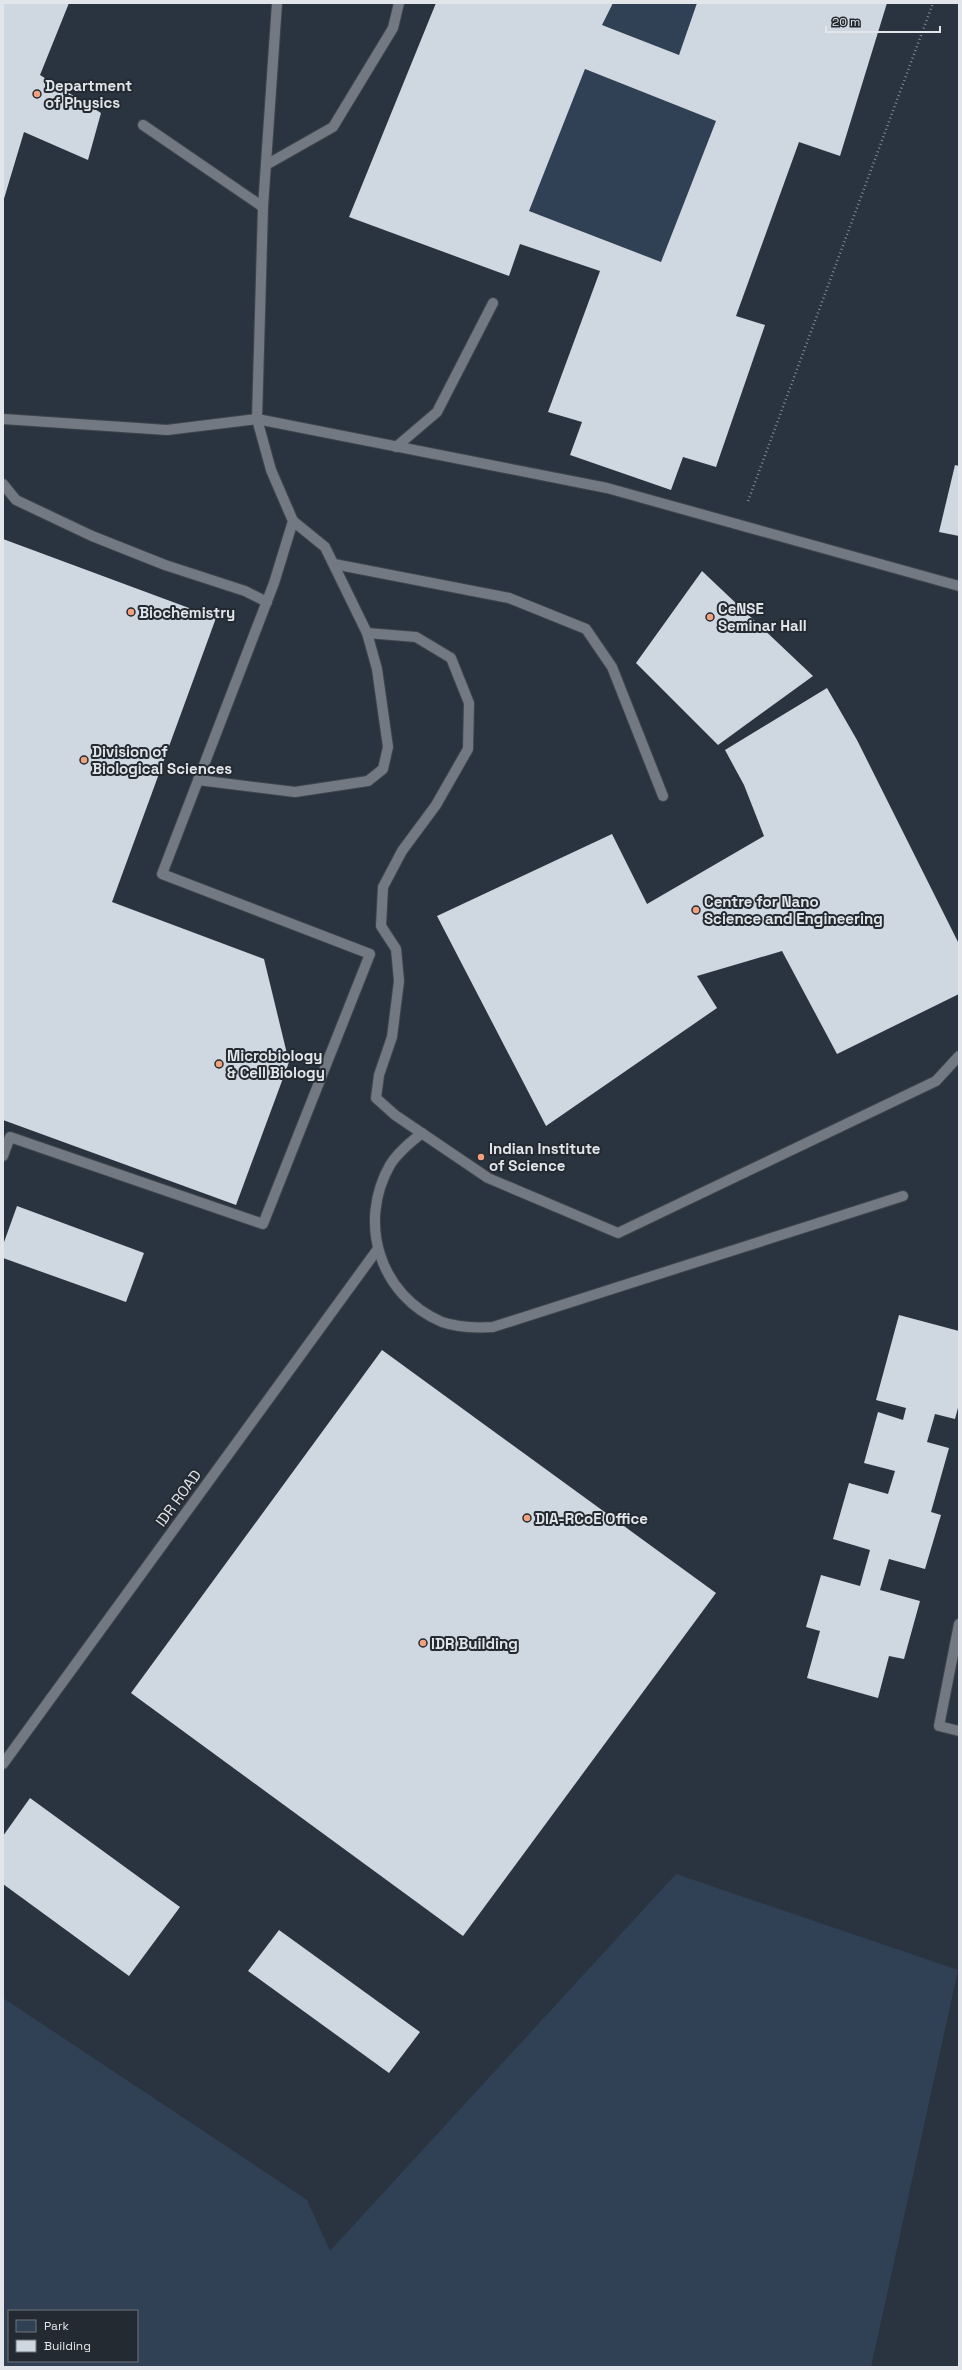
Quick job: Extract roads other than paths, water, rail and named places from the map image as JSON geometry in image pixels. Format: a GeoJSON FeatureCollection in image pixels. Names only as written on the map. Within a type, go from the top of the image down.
{"type":"FeatureCollection","features":[{"type":"Feature","properties":{"kind":"lane"},"geometry":{"type":"LineString","coordinates":[[198,780],[295,792],[368,781],[384,769],[388,747],[377,669],[367,633],[325,547],[293,521],[271,470],[257,419],[262,207],[278,3]]}},
{"type":"Feature","properties":{"kind":"lane"},"geometry":{"type":"LineString","coordinates":[[266,165],[334,127],[393,28],[399,3]]}},
{"type":"Feature","properties":{"kind":"lane"},"geometry":{"type":"LineString","coordinates":[[143,125],[262,207]]}},
{"type":"Feature","properties":{"kind":"lane"},"geometry":{"type":"LineString","coordinates":[[396,447],[437,412],[493,303]]}},
{"type":"Feature","properties":{"kind":"lane"},"geometry":{"type":"LineString","coordinates":[[3,419],[167,430],[257,419],[607,488],[959,586]]}},
{"type":"Feature","properties":{"kind":"lane"},"geometry":{"type":"LineString","coordinates":[[3,484],[16,500],[92,536],[165,565],[245,591],[267,602]]}},
{"type":"Feature","properties":{"kind":"lane"},"geometry":{"type":"LineString","coordinates":[[3,1156],[10,1137],[263,1224],[370,954],[162,874],[267,602],[293,521]]}},
{"type":"Feature","properties":{"kind":"lane"},"geometry":{"type":"LineString","coordinates":[[334,564],[509,598],[586,629],[612,667],[663,796]]}},
{"type":"Feature","properties":{"kind":"lane"},"geometry":{"type":"LineString","coordinates":[[367,633],[416,637],[451,658],[469,703],[468,749],[436,805],[402,851],[383,887],[381,926],[396,949],[399,981],[392,1037],[379,1075],[376,1098],[395,1115],[488,1178],[618,1233],[936,1081],[959,1056]]}},
{"type":"Feature","properties":{"kind":"lane"},"geometry":{"type":"LineString","coordinates":[[422,1133],[405,1147],[391,1164],[381,1184],[375,1206],[374,1220],[377,1250],[387,1273],[401,1294],[421,1310],[443,1322],[462,1326],[493,1327],[903,1196]]}},
{"type":"Feature","properties":{"kind":"lane","name":"IDR ROAD"},"geometry":{"type":"LineString","coordinates":[[3,1764],[377,1250]]}},
{"type":"Feature","properties":{"kind":"lane"},"geometry":{"type":"LineString","coordinates":[[959,1624],[940,1726],[959,1731]]}},
{"type":"Feature","properties":{"kind":"place","name":"Department of Physics"},"geometry":{"type":"Point","coordinates":[37,94]}},
{"type":"Feature","properties":{"kind":"place","name":"Biochemistry"},"geometry":{"type":"Point","coordinates":[131,612]}},
{"type":"Feature","properties":{"kind":"place","name":"CeNSE Seminar Hall"},"geometry":{"type":"Point","coordinates":[710,617]}},
{"type":"Feature","properties":{"kind":"place","name":"Division of Biological Sciences"},"geometry":{"type":"Point","coordinates":[84,760]}},
{"type":"Feature","properties":{"kind":"place","name":"Centre for Nano Science and Engineering"},"geometry":{"type":"Point","coordinates":[696,910]}},
{"type":"Feature","properties":{"kind":"place","name":"Microbiology & Cell Biology"},"geometry":{"type":"Point","coordinates":[219,1064]}},
{"type":"Feature","properties":{"kind":"place","name":"Indian Institute of Science"},"geometry":{"type":"Point","coordinates":[481,1157]}},
{"type":"Feature","properties":{"kind":"place","name":"DIA-RCoE Office"},"geometry":{"type":"Point","coordinates":[527,1518]}},
{"type":"Feature","properties":{"kind":"place","name":"IDR Building"},"geometry":{"type":"Point","coordinates":[423,1643]}}]}
